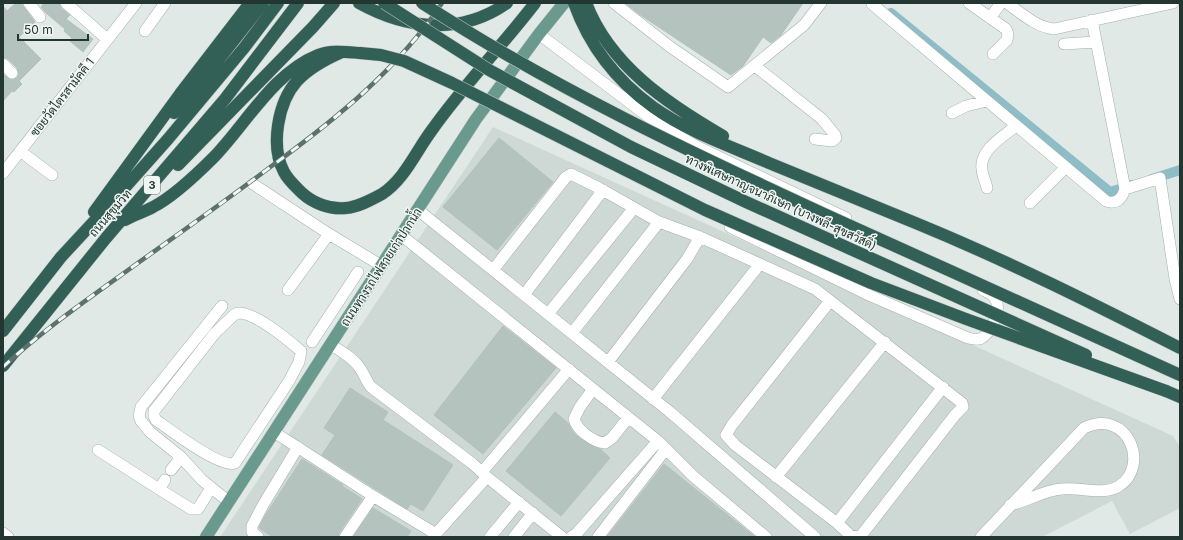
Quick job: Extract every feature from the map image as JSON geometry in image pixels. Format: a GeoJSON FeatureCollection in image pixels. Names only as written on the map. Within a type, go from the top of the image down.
{"type":"FeatureCollection","features":[{"type":"Feature","properties":{"kind":"highway"},"geometry":{"type":"LineString","coordinates":[[236,22],[244,3]]}},
{"type":"Feature","properties":{"kind":"highway"},"geometry":{"type":"LineString","coordinates":[[62,257],[180,94],[250,3]]}},
{"type":"Feature","properties":{"kind":"highway"},"geometry":{"type":"LineString","coordinates":[[142,148],[185,102],[263,3]]}},
{"type":"Feature","properties":{"kind":"highway","name":"ถนนสุขุมวิท"},"geometry":{"type":"LineString","coordinates":[[3,331],[62,257],[168,139],[278,3]]}},
{"type":"Feature","properties":{"kind":"highway","name":"ถนนสุขุมวิท"},"geometry":{"type":"LineString","coordinates":[[3,366],[120,222],[225,98],[298,3]]}},
{"type":"Feature","properties":{"kind":"highway"},"geometry":{"type":"LineString","coordinates":[[137,203],[183,160],[314,28],[334,3]]}},
{"type":"Feature","properties":{"kind":"highway"},"geometry":{"type":"LineString","coordinates":[[359,3],[388,17],[404,22],[434,25],[452,24],[472,20],[489,13],[506,3]]}},
{"type":"Feature","properties":{"kind":"highway","name":"ทางพิเศษกาญจนาภิเษก (บางพลี-สุขสวัสดิ์)"},"geometry":{"type":"LineString","coordinates":[[384,3],[489,70],[630,147],[746,202],[1180,397]]}},
{"type":"Feature","properties":{"kind":"highway","name":"ทางพิเศษกาญจนาภิเษก (บางพลี-สุขสวัสดิ์)"},"geometry":{"type":"LineString","coordinates":[[422,3],[504,53],[578,95],[698,156],[1180,374]]}},
{"type":"Feature","properties":{"kind":"highway"},"geometry":{"type":"LineString","coordinates":[[342,52],[318,63],[296,81],[281,110],[277,140],[278,154],[283,171],[307,198],[321,205],[346,208],[359,205],[383,193],[396,182],[413,159],[431,130],[534,3]]}},
{"type":"Feature","properties":{"kind":"highway"},"geometry":{"type":"LineString","coordinates":[[574,3],[590,38],[602,57],[615,73],[653,106],[675,120],[702,134],[998,258],[1180,348]]}},
{"type":"Feature","properties":{"kind":"highway"},"geometry":{"type":"LineString","coordinates":[[586,3],[598,27],[610,45],[628,67],[646,85],[689,117],[768,162]]}},
{"type":"Feature","properties":{"kind":"highway"},"geometry":{"type":"LineString","coordinates":[[120,222],[154,207],[185,183],[214,157],[268,94],[294,69],[319,55],[330,52],[381,55],[404,61],[452,83],[705,210],[871,282],[966,319],[1166,391]]}},
{"type":"Feature","properties":{"kind":"main road","name":"ถนนทางรถไฟสายเก่าปากน้ำ"},"geometry":{"type":"LineString","coordinates":[[206,537],[476,119],[564,3]]}},
{"type":"Feature","properties":{"kind":"street"},"geometry":{"type":"LineString","coordinates":[[29,3],[40,17]]}},
{"type":"Feature","properties":{"kind":"street"},"geometry":{"type":"LineString","coordinates":[[66,3],[107,39]]}},
{"type":"Feature","properties":{"kind":"street","name":"ซอยวัดไตรสามัคคี 1"},"geometry":{"type":"LineString","coordinates":[[3,173],[136,3]]}},
{"type":"Feature","properties":{"kind":"street"},"geometry":{"type":"LineString","coordinates":[[145,31],[165,3]]}},
{"type":"Feature","properties":{"kind":"street"},"geometry":{"type":"LineString","coordinates":[[615,3],[669,46],[728,87],[804,25],[821,3]]}},
{"type":"Feature","properties":{"kind":"street"},"geometry":{"type":"LineString","coordinates":[[969,3],[1006,29],[1008,34],[1007,40],[993,54]]}},
{"type":"Feature","properties":{"kind":"street"},"geometry":{"type":"LineString","coordinates":[[990,18],[1001,3]]}},
{"type":"Feature","properties":{"kind":"street"},"geometry":{"type":"LineString","coordinates":[[1006,3],[1040,26],[1054,29],[1152,5],[1173,3]]}},
{"type":"Feature","properties":{"kind":"street"},"geometry":{"type":"LineString","coordinates":[[872,4],[1106,201],[1112,203],[1117,202],[1124,188],[1092,20]]}},
{"type":"Feature","properties":{"kind":"street"},"geometry":{"type":"LineString","coordinates":[[486,106],[883,301],[968,338],[978,340],[984,337],[991,328],[998,304],[994,296],[948,269],[832,211],[696,146],[658,124],[539,34]]}},
{"type":"Feature","properties":{"kind":"street"},"geometry":{"type":"LineString","coordinates":[[1064,44],[1096,42]]}},
{"type":"Feature","properties":{"kind":"street"},"geometry":{"type":"LineString","coordinates":[[3,64],[12,73]]}},
{"type":"Feature","properties":{"kind":"street"},"geometry":{"type":"LineString","coordinates":[[755,66],[822,119],[836,138],[832,141],[815,139]]}},
{"type":"Feature","properties":{"kind":"street"},"geometry":{"type":"LineString","coordinates":[[952,113],[966,106],[986,101]]}},
{"type":"Feature","properties":{"kind":"street"},"geometry":{"type":"LineString","coordinates":[[987,188],[982,169],[984,156],[990,148],[1016,126]]}},
{"type":"Feature","properties":{"kind":"street"},"geometry":{"type":"LineString","coordinates":[[20,151],[52,175]]}},
{"type":"Feature","properties":{"kind":"street"},"geometry":{"type":"LineString","coordinates":[[1030,203],[1066,167]]}},
{"type":"Feature","properties":{"kind":"street"},"geometry":{"type":"LineString","coordinates":[[493,270],[566,177],[571,174],[603,190],[659,222],[700,237],[815,289],[830,300],[885,342],[943,387],[963,405],[859,537],[850,535],[836,522],[735,445],[726,435],[732,425],[830,300]]}},
{"type":"Feature","properties":{"kind":"street"},"geometry":{"type":"LineString","coordinates":[[1124,188],[1160,178],[1180,299]]}},
{"type":"Feature","properties":{"kind":"street"},"geometry":{"type":"LineString","coordinates":[[253,184],[329,234],[382,266]]}},
{"type":"Feature","properties":{"kind":"street"},"geometry":{"type":"LineString","coordinates":[[524,295],[603,190]]}},
{"type":"Feature","properties":{"kind":"street"},"geometry":{"type":"LineString","coordinates":[[548,314],[634,208]]}},
{"type":"Feature","properties":{"kind":"street"},"geometry":{"type":"LineString","coordinates":[[418,210],[654,399],[815,537]]}},
{"type":"Feature","properties":{"kind":"street"},"geometry":{"type":"LineString","coordinates":[[572,334],[659,222]]}},
{"type":"Feature","properties":{"kind":"street"},"geometry":{"type":"LineString","coordinates":[[288,290],[329,234]]}},
{"type":"Feature","properties":{"kind":"street"},"geometry":{"type":"LineString","coordinates":[[401,235],[658,441],[693,476],[766,537]]}},
{"type":"Feature","properties":{"kind":"street"},"geometry":{"type":"LineString","coordinates":[[608,362],[687,259],[700,237]]}},
{"type":"Feature","properties":{"kind":"street"},"geometry":{"type":"LineString","coordinates":[[654,399],[760,264]]}},
{"type":"Feature","properties":{"kind":"street"},"geometry":{"type":"LineString","coordinates":[[312,342],[358,272]]}},
{"type":"Feature","properties":{"kind":"street"},"geometry":{"type":"LineString","coordinates":[[222,306],[141,407],[139,416],[150,432],[181,457],[211,488],[229,502]]}},
{"type":"Feature","properties":{"kind":"street"},"geometry":{"type":"LineString","coordinates":[[335,307],[348,317]]}},
{"type":"Feature","properties":{"kind":"street"},"geometry":{"type":"LineString","coordinates":[[238,313],[243,313],[260,321],[288,340],[301,351],[299,362],[289,381],[235,463],[231,464],[219,461],[186,441],[156,420],[154,416],[154,411],[215,333],[238,313]]}},
{"type":"Feature","properties":{"kind":"street"},"geometry":{"type":"LineString","coordinates":[[776,477],[885,342]]}},
{"type":"Feature","properties":{"kind":"street"},"geometry":{"type":"LineString","coordinates":[[330,345],[337,348],[359,366],[366,381],[371,387],[485,475],[562,537]]}},
{"type":"Feature","properties":{"kind":"street"},"geometry":{"type":"LineString","coordinates":[[274,432],[434,535],[485,475],[569,369]]}},
{"type":"Feature","properties":{"kind":"street"},"geometry":{"type":"LineString","coordinates":[[836,522],[943,387]]}},
{"type":"Feature","properties":{"kind":"street"},"geometry":{"type":"LineString","coordinates":[[593,389],[580,407],[574,419],[576,425],[586,434],[598,442],[605,443],[612,438],[628,418]]}},
{"type":"Feature","properties":{"kind":"street"},"geometry":{"type":"LineString","coordinates":[[141,421],[154,416]]}},
{"type":"Feature","properties":{"kind":"street"},"geometry":{"type":"LineString","coordinates":[[981,537],[1010,505],[1084,428],[1093,424],[1104,423],[1113,425],[1122,430],[1128,438],[1132,446],[1133,464],[1128,478],[1121,485],[1107,491],[1064,488],[1053,490],[1010,505]]}},
{"type":"Feature","properties":{"kind":"street"},"geometry":{"type":"LineString","coordinates":[[571,537],[577,533],[658,441]]}},
{"type":"Feature","properties":{"kind":"street"},"geometry":{"type":"LineString","coordinates":[[258,537],[252,532],[252,526],[298,447]]}},
{"type":"Feature","properties":{"kind":"street"},"geometry":{"type":"LineString","coordinates":[[598,537],[666,449]]}},
{"type":"Feature","properties":{"kind":"street"},"geometry":{"type":"LineString","coordinates":[[98,450],[162,484],[191,509],[198,509],[211,488]]}},
{"type":"Feature","properties":{"kind":"street"},"geometry":{"type":"LineString","coordinates":[[171,470],[181,457]]}},
{"type":"Feature","properties":{"kind":"street"},"geometry":{"type":"LineString","coordinates":[[345,537],[373,496]]}},
{"type":"Feature","properties":{"kind":"street"},"geometry":{"type":"LineString","coordinates":[[490,537],[519,502]]}},
{"type":"Feature","properties":{"kind":"street"},"geometry":{"type":"LineString","coordinates":[[514,537],[533,513]]}},
{"type":"Feature","properties":{"kind":"street"},"geometry":{"type":"LineString","coordinates":[[3,533],[8,537]]}},
{"type":"Feature","properties":{"kind":"shaded area"},"geometry":{"type":"Polygon","coordinates":[[[493,127],[1173,436],[1180,447],[1180,508],[1130,534],[1112,501],[1042,537],[220,537],[493,127]]]}},
{"type":"Feature","properties":{"kind":"building"},"geometry":{"type":"Polygon","coordinates":[[[16,3],[21,3],[35,22],[19,37],[41,59],[19,81],[22,84],[14,92],[12,91],[3,101],[3,74],[11,80],[17,78],[19,74],[17,68],[8,59],[3,57],[3,6],[7,11],[16,3]]]}},
{"type":"Feature","properties":{"kind":"building"},"geometry":{"type":"Polygon","coordinates":[[[44,3],[59,3],[61,8],[70,15],[66,19],[93,39],[83,52],[70,41],[72,38],[64,31],[65,29],[41,7],[44,3]]]}},
{"type":"Feature","properties":{"kind":"building"},"geometry":{"type":"Polygon","coordinates":[[[625,3],[803,3],[781,35],[771,43],[763,37],[743,66],[731,75],[639,14],[625,3]]]}},
{"type":"Feature","properties":{"kind":"building"},"geometry":{"type":"Polygon","coordinates":[[[499,138],[553,182],[497,250],[443,207],[499,138]]]}},
{"type":"Feature","properties":{"kind":"building"},"geometry":{"type":"Polygon","coordinates":[[[503,326],[556,368],[483,454],[434,415],[503,326]]]}},
{"type":"Feature","properties":{"kind":"building"},"geometry":{"type":"Polygon","coordinates":[[[350,388],[388,412],[383,420],[453,465],[423,511],[411,504],[407,509],[322,455],[335,435],[324,428],[350,388]]]}},
{"type":"Feature","properties":{"kind":"building"},"geometry":{"type":"Polygon","coordinates":[[[555,412],[568,423],[573,432],[582,440],[600,449],[610,458],[561,516],[506,471],[555,412]]]}},
{"type":"Feature","properties":{"kind":"building"},"geometry":{"type":"Polygon","coordinates":[[[302,459],[362,499],[339,533],[338,537],[273,537],[259,528],[265,516],[302,459]]]}},
{"type":"Feature","properties":{"kind":"building"},"geometry":{"type":"Polygon","coordinates":[[[664,464],[729,516],[755,537],[607,537],[664,464]]]}},
{"type":"Feature","properties":{"kind":"building"},"geometry":{"type":"Polygon","coordinates":[[[373,508],[411,531],[407,537],[353,537],[373,508]]]}},
{"type":"Feature","properties":{"kind":"waterway"},"geometry":{"type":"LineString","coordinates":[[891,13],[1110,192],[1132,185]]}},
{"type":"Feature","properties":{"kind":"waterway"},"geometry":{"type":"LineString","coordinates":[[1152,179],[1180,170]]}},
{"type":"Feature","properties":{"kind":"railway"},"geometry":{"type":"LineString","coordinates":[[3,367],[62,318],[255,179],[343,111],[365,92],[406,50],[442,3]]}}]}
